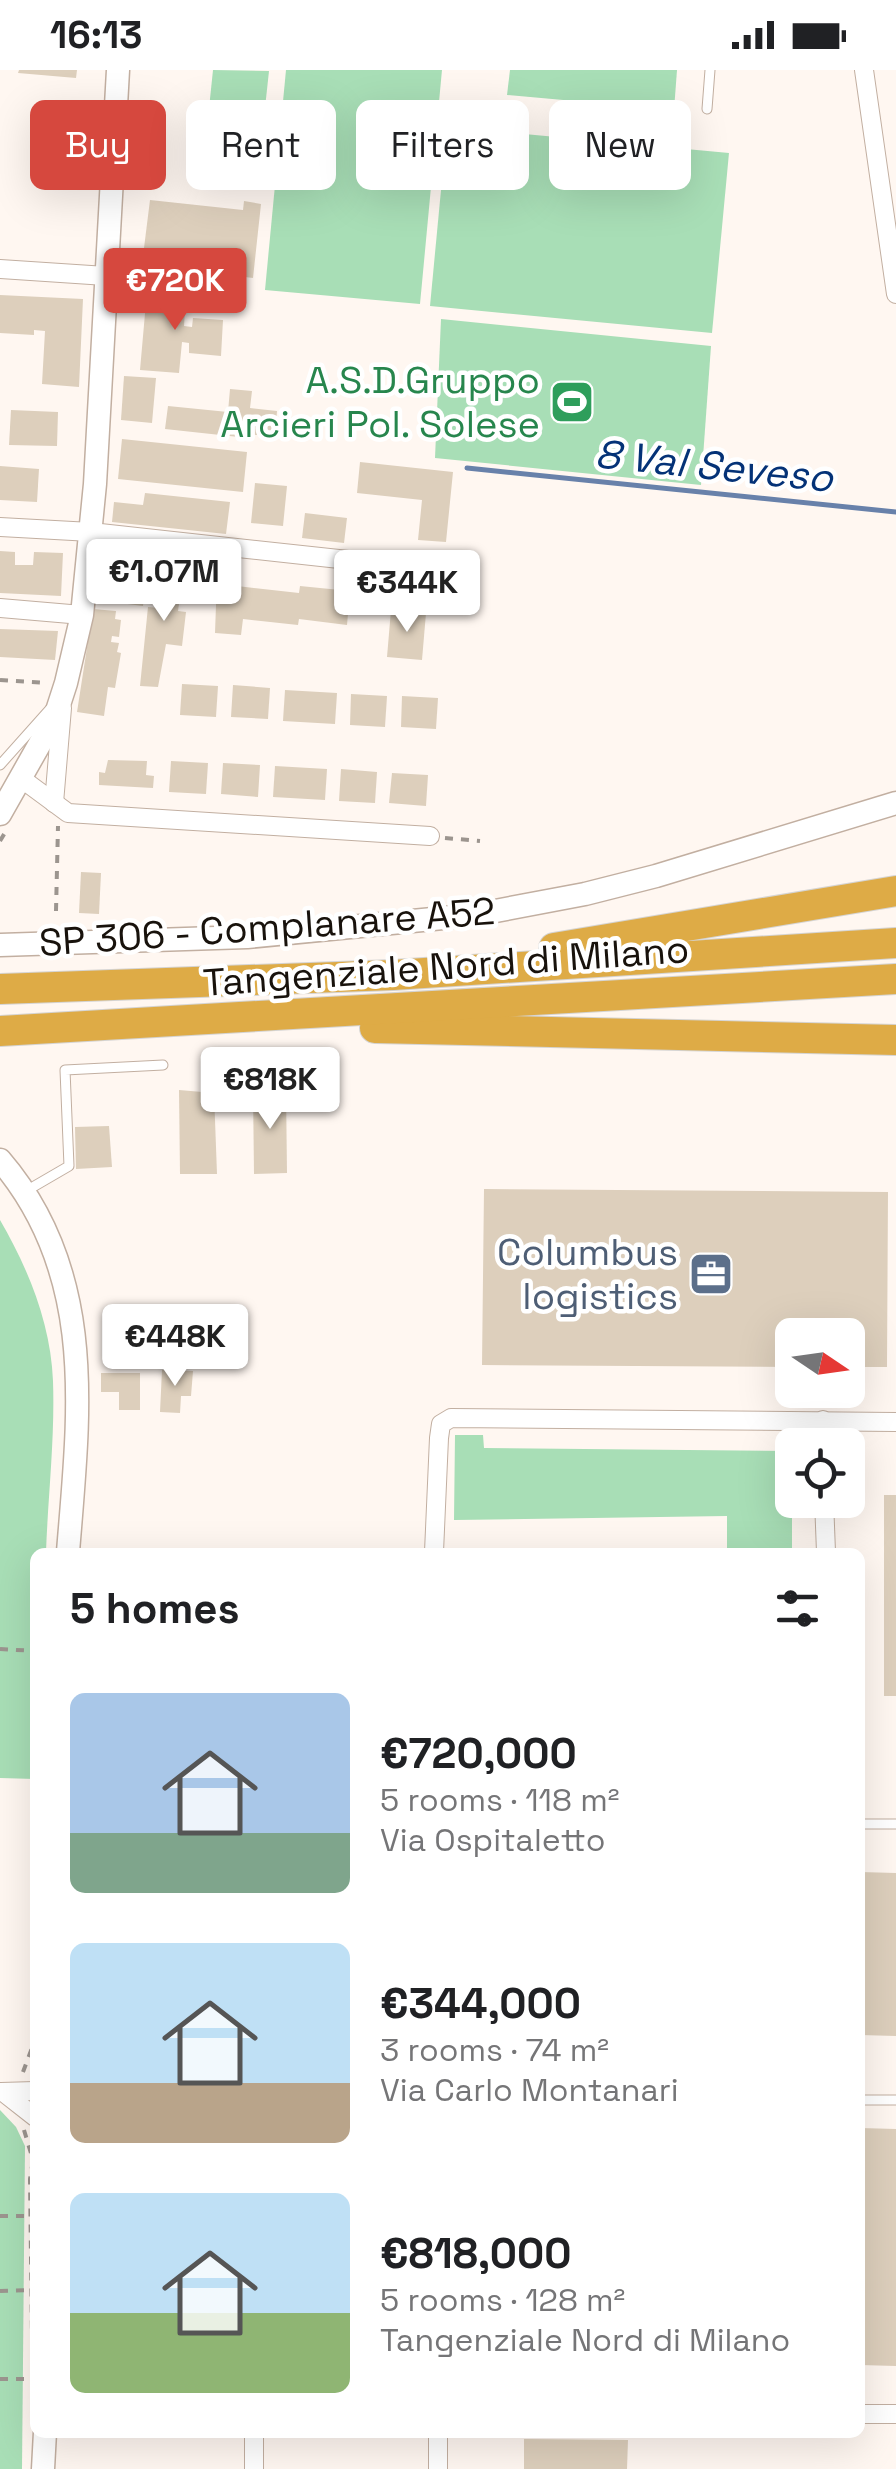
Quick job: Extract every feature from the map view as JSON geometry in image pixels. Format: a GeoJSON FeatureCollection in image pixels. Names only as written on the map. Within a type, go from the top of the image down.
{"type":"FeatureCollection","features":[{"type":"Feature","properties":{"kind":"highway"},"geometry":{"type":"LineString","coordinates":[[393,975],[896,891]]}},
{"type":"Feature","properties":{"kind":"highway","name":"Tangenziale Nord di Milano"},"geometry":{"type":"LineString","coordinates":[[0,989],[393,975],[896,943]]}},
{"type":"Feature","properties":{"kind":"highway","name":"Tangenziale Nord di Milano"},"geometry":{"type":"LineString","coordinates":[[0,1031],[896,979]]}},
{"type":"Feature","properties":{"kind":"highway"},"geometry":{"type":"LineString","coordinates":[[178,1023],[896,1040]]}},
{"type":"Feature","properties":{"kind":"street"},"geometry":{"type":"LineString","coordinates":[[0,814],[44,739],[64,690],[82,615],[91,532],[118,70]]}},
{"type":"Feature","properties":{"kind":"street"},"geometry":{"type":"LineString","coordinates":[[864,70],[896,294]]}},
{"type":"Feature","properties":{"kind":"street"},"geometry":{"type":"LineString","coordinates":[[0,269],[106,276]]}},
{"type":"Feature","properties":{"kind":"street"},"geometry":{"type":"LineString","coordinates":[[0,527],[91,532],[384,564]]}},
{"type":"Feature","properties":{"kind":"street"},"geometry":{"type":"LineString","coordinates":[[0,608],[82,615]]}},
{"type":"Feature","properties":{"kind":"street"},"geometry":{"type":"LineString","coordinates":[[58,807],[64,690]]}},
{"type":"Feature","properties":{"kind":"street"},"geometry":{"type":"LineString","coordinates":[[22,779],[58,807],[430,836]]}},
{"type":"Feature","properties":{"kind":"street","name":"SP 306 - Complanare A52"},"geometry":{"type":"LineString","coordinates":[[0,946],[247,936],[474,915],[656,876],[891,800]]}},
{"type":"Feature","properties":{"kind":"street"},"geometry":{"type":"LineString","coordinates":[[0,1160],[26,1191],[57,1253],[70,1301],[78,1420],[68,1548]]}},
{"type":"Feature","properties":{"kind":"street"},"geometry":{"type":"LineString","coordinates":[[434,1548],[442,1424],[451,1418],[896,1422]]}},
{"type":"Feature","properties":{"kind":"street"},"geometry":{"type":"LineString","coordinates":[[822,1420],[822,1428]]}},
{"type":"Feature","properties":{"kind":"street"},"geometry":{"type":"LineString","coordinates":[[825,1518],[826,1548]]}},
{"type":"Feature","properties":{"kind":"street"},"geometry":{"type":"LineString","coordinates":[[2,2092],[30,2090]]}},
{"type":"Feature","properties":{"kind":"street"},"geometry":{"type":"LineString","coordinates":[[2,2092],[30,2113]]}},
{"type":"Feature","properties":{"kind":"street"},"geometry":{"type":"LineString","coordinates":[[865,2414],[896,2414]]}},
{"type":"Feature","properties":{"kind":"street"},"geometry":{"type":"LineString","coordinates":[[39,2438],[42,2469]]}},
{"type":"Feature","properties":{"kind":"street"},"geometry":{"type":"LineString","coordinates":[[254,2438],[254,2469]]}},
{"type":"Feature","properties":{"kind":"street"},"geometry":{"type":"LineString","coordinates":[[438,2438],[438,2469]]}},
{"type":"Feature","properties":{"kind":"lane"},"geometry":{"type":"LineString","coordinates":[[706,109],[710,70]]}},
{"type":"Feature","properties":{"kind":"lane"},"geometry":{"type":"LineString","coordinates":[[22,779],[0,765],[64,690]]}},
{"type":"Feature","properties":{"kind":"lane"},"geometry":{"type":"LineString","coordinates":[[26,1191],[69,1166],[65,1070],[163,1065]]}},
{"type":"Feature","properties":{"kind":"lane"},"geometry":{"type":"LineString","coordinates":[[865,1824],[896,1824]]}},
{"type":"Feature","properties":{"kind":"lane"},"geometry":{"type":"LineString","coordinates":[[865,2100],[896,2100]]}},
{"type":"Feature","properties":{"kind":"path"},"geometry":{"type":"LineString","coordinates":[[0,680],[64,690]]}},
{"type":"Feature","properties":{"kind":"path"},"geometry":{"type":"LineString","coordinates":[[56,911],[58,807]]}},
{"type":"Feature","properties":{"kind":"path"},"geometry":{"type":"LineString","coordinates":[[430,836],[480,841]]}},
{"type":"Feature","properties":{"kind":"path"},"geometry":{"type":"LineString","coordinates":[[0,1649],[30,1651]]}},
{"type":"Feature","properties":{"kind":"path"},"geometry":{"type":"LineString","coordinates":[[20,2077],[30,2057]]}},
{"type":"Feature","properties":{"kind":"path"},"geometry":{"type":"LineString","coordinates":[[14,2117],[25,2132],[30,2152]]}},
{"type":"Feature","properties":{"kind":"path"},"geometry":{"type":"LineString","coordinates":[[0,2216],[30,2216]]}},
{"type":"Feature","properties":{"kind":"path"},"geometry":{"type":"LineString","coordinates":[[0,2290],[30,2290]]}},
{"type":"Feature","properties":{"kind":"path"},"geometry":{"type":"LineString","coordinates":[[0,2379],[30,2379]]}},
{"type":"Feature","properties":{"kind":"green space"},"geometry":{"type":"Polygon","coordinates":[[[213,70],[269,71],[266,100],[210,100],[213,70]]]}},
{"type":"Feature","properties":{"kind":"green space"},"geometry":{"type":"Polygon","coordinates":[[[286,70],[442,70],[439,100],[356,100],[356,190],[431,190],[420,304],[265,290],[275,190],[336,190],[336,100],[283,100],[286,70]]]}},
{"type":"Feature","properties":{"kind":"green space"},"geometry":{"type":"Polygon","coordinates":[[[510,70],[677,70],[675,100],[563,100],[507,95],[510,70]]]}},
{"type":"Feature","properties":{"kind":"green space"},"geometry":{"type":"Polygon","coordinates":[[[529,135],[549,136],[549,190],[691,190],[691,149],[729,153],[712,333],[430,306],[441,190],[529,190],[529,135]]]}},
{"type":"Feature","properties":{"kind":"green space","name":"A.S.D.Gruppo Arcieri Pol. Solese"},"geometry":{"type":"Polygon","coordinates":[[[441,319],[711,346],[701,485],[435,458],[441,319]]]}},
{"type":"Feature","properties":{"kind":"green space"},"geometry":{"type":"Polygon","coordinates":[[[0,1220],[36,1297],[48,1339],[53,1381],[46,1548],[30,1548],[30,1779],[0,1778],[0,1220]]]}},
{"type":"Feature","properties":{"kind":"green space"},"geometry":{"type":"Polygon","coordinates":[[[455,1435],[483,1435],[484,1448],[775,1451],[775,1518],[792,1518],[792,1548],[727,1548],[727,1516],[454,1520],[455,1435]]]}},
{"type":"Feature","properties":{"kind":"green space"},"geometry":{"type":"Polygon","coordinates":[[[0,2110],[16,2127],[25,2146],[22,2469],[0,2469],[0,2110]]]}},
{"type":"Feature","properties":{"kind":"building"},"geometry":{"type":"Polygon","coordinates":[[[77,70],[76,78],[18,73],[77,70]]]}},
{"type":"Feature","properties":{"kind":"building"},"geometry":{"type":"Polygon","coordinates":[[[150,200],[243,210],[244,201],[261,204],[253,278],[142,264],[150,200]]]}},
{"type":"Feature","properties":{"kind":"building"},"geometry":{"type":"Polygon","coordinates":[[[147,291],[186,294],[184,326],[192,327],[193,318],[223,320],[221,356],[189,353],[189,343],[182,342],[179,373],[140,370],[147,291]]]}},
{"type":"Feature","properties":{"kind":"building"},"geometry":{"type":"Polygon","coordinates":[[[0,295],[83,299],[79,387],[42,384],[45,331],[34,330],[34,335],[0,333],[0,295]]]}},
{"type":"Feature","properties":{"kind":"building"},"geometry":{"type":"Polygon","coordinates":[[[124,376],[156,378],[152,423],[121,420],[124,376]]]}},
{"type":"Feature","properties":{"kind":"building"},"geometry":{"type":"Polygon","coordinates":[[[230,389],[252,391],[250,408],[277,411],[275,437],[165,429],[168,406],[228,412],[230,389]]]}},
{"type":"Feature","properties":{"kind":"building"},"geometry":{"type":"Polygon","coordinates":[[[11,410],[58,412],[57,446],[9,445],[11,410]]]}},
{"type":"Feature","properties":{"kind":"building"},"geometry":{"type":"Polygon","coordinates":[[[122,439],[247,452],[243,492],[118,479],[122,439]]]}},
{"type":"Feature","properties":{"kind":"building"},"geometry":{"type":"Polygon","coordinates":[[[360,462],[453,472],[446,542],[418,540],[422,500],[357,493],[360,462]]]}},
{"type":"Feature","properties":{"kind":"building"},"geometry":{"type":"Polygon","coordinates":[[[0,466],[39,469],[37,502],[0,500],[0,466]]]}},
{"type":"Feature","properties":{"kind":"building"},"geometry":{"type":"Polygon","coordinates":[[[255,483],[287,486],[283,526],[251,523],[255,483]]]}},
{"type":"Feature","properties":{"kind":"building"},"geometry":{"type":"Polygon","coordinates":[[[145,493],[230,502],[226,534],[112,522],[114,502],[143,505],[145,493]]]}},
{"type":"Feature","properties":{"kind":"building"},"geometry":{"type":"Polygon","coordinates":[[[305,513],[347,518],[344,543],[302,538],[305,513]]]}},
{"type":"Feature","properties":{"kind":"building"},"geometry":{"type":"Polygon","coordinates":[[[111,549],[150,554],[143,606],[104,601],[111,549]]]}},
{"type":"Feature","properties":{"kind":"building"},"geometry":{"type":"Polygon","coordinates":[[[0,551],[15,552],[15,565],[33,565],[34,552],[63,553],[61,596],[0,593],[0,551]]]}},
{"type":"Feature","properties":{"kind":"building"},"geometry":{"type":"Polygon","coordinates":[[[166,558],[185,560],[178,611],[186,612],[182,646],[166,644],[158,687],[140,686],[148,607],[159,608],[166,558]]]}},
{"type":"Feature","properties":{"kind":"building"},"geometry":{"type":"Polygon","coordinates":[[[217,577],[238,580],[237,586],[299,593],[300,586],[350,591],[347,625],[299,619],[298,625],[243,619],[241,635],[215,633],[217,577]]]}},
{"type":"Feature","properties":{"kind":"building"},"geometry":{"type":"Polygon","coordinates":[[[93,609],[116,611],[115,619],[121,620],[119,637],[112,636],[111,642],[119,643],[117,652],[121,653],[115,688],[108,687],[104,716],[77,712],[93,609]]]}},
{"type":"Feature","properties":{"kind":"building"},"geometry":{"type":"Polygon","coordinates":[[[391,610],[426,613],[422,660],[387,657],[391,610]]]}},
{"type":"Feature","properties":{"kind":"building"},"geometry":{"type":"Polygon","coordinates":[[[0,629],[58,631],[55,660],[0,657],[0,629]]]}},
{"type":"Feature","properties":{"kind":"building"},"geometry":{"type":"Polygon","coordinates":[[[182,684],[218,686],[216,717],[180,715],[182,684]]]}},
{"type":"Feature","properties":{"kind":"building"},"geometry":{"type":"Polygon","coordinates":[[[233,685],[270,688],[268,719],[231,717],[233,685]]]}},
{"type":"Feature","properties":{"kind":"building"},"geometry":{"type":"Polygon","coordinates":[[[285,690],[337,693],[335,724],[283,721],[285,690]]]}},
{"type":"Feature","properties":{"kind":"building"},"geometry":{"type":"Polygon","coordinates":[[[351,694],[387,696],[385,727],[350,725],[351,694]]]}},
{"type":"Feature","properties":{"kind":"building"},"geometry":{"type":"Polygon","coordinates":[[[402,696],[438,698],[436,729],[401,727],[402,696]]]}},
{"type":"Feature","properties":{"kind":"building"},"geometry":{"type":"Polygon","coordinates":[[[108,760],[147,761],[146,775],[154,776],[153,788],[99,785],[99,772],[105,773],[108,760]]]}},
{"type":"Feature","properties":{"kind":"building"},"geometry":{"type":"Polygon","coordinates":[[[171,761],[208,763],[206,794],[169,792],[171,761]]]}},
{"type":"Feature","properties":{"kind":"building"},"geometry":{"type":"Polygon","coordinates":[[[223,763],[260,765],[258,797],[221,794],[223,763]]]}},
{"type":"Feature","properties":{"kind":"building"},"geometry":{"type":"Polygon","coordinates":[[[275,766],[327,769],[325,800],[273,797],[275,766]]]}},
{"type":"Feature","properties":{"kind":"building"},"geometry":{"type":"Polygon","coordinates":[[[341,769],[377,772],[375,803],[339,801],[341,769]]]}},
{"type":"Feature","properties":{"kind":"building"},"geometry":{"type":"Polygon","coordinates":[[[392,773],[428,775],[426,806],[389,803],[392,773]]]}},
{"type":"Feature","properties":{"kind":"building"},"geometry":{"type":"Polygon","coordinates":[[[81,872],[101,873],[99,914],[79,913],[81,872]]]}},
{"type":"Feature","properties":{"kind":"building"},"geometry":{"type":"Polygon","coordinates":[[[179,1090],[214,1093],[217,1174],[180,1174],[179,1090]]]}},
{"type":"Feature","properties":{"kind":"building"},"geometry":{"type":"Polygon","coordinates":[[[253,1090],[286,1090],[287,1173],[254,1174],[253,1090]]]}},
{"type":"Feature","properties":{"kind":"building"},"geometry":{"type":"Polygon","coordinates":[[[109,1126],[112,1167],[76,1169],[75,1127],[109,1126]]]}},
{"type":"Feature","properties":{"kind":"building"},"geometry":{"type":"Polygon","coordinates":[[[484,1189],[888,1192],[887,1367],[865,1367],[865,1318],[775,1318],[775,1367],[482,1365],[484,1189]]]}},
{"type":"Feature","properties":{"kind":"building"},"geometry":{"type":"Polygon","coordinates":[[[162,1370],[193,1371],[191,1396],[181,1396],[180,1413],[160,1412],[162,1370]]]}},
{"type":"Feature","properties":{"kind":"building"},"geometry":{"type":"Polygon","coordinates":[[[101,1373],[140,1373],[140,1410],[119,1410],[119,1392],[101,1392],[101,1373]]]}},
{"type":"Feature","properties":{"kind":"building"},"geometry":{"type":"Polygon","coordinates":[[[884,1495],[896,1495],[896,1696],[884,1696],[884,1495]]]}},
{"type":"Feature","properties":{"kind":"building"},"geometry":{"type":"Polygon","coordinates":[[[865,1872],[896,1873],[896,2036],[865,2035],[865,1872]]]}},
{"type":"Feature","properties":{"kind":"building"},"geometry":{"type":"Polygon","coordinates":[[[865,2128],[896,2129],[896,2366],[865,2365],[865,2128]]]}},
{"type":"Feature","properties":{"kind":"building"},"geometry":{"type":"Polygon","coordinates":[[[524,2439],[628,2440],[627,2469],[524,2469],[524,2439]]]}},
{"type":"Feature","properties":{"kind":"waterway","name":"8 Val Seveso"},"geometry":{"type":"LineString","coordinates":[[467,468],[896,512]]}},
{"type":"Feature","properties":{"kind":"place","name":"A.S.D.Gruppo Arcieri Pol. Solese"},"geometry":{"type":"Point","coordinates":[572,402]}},
{"type":"Feature","properties":{"kind":"place","name":"Columbus logistics"},"geometry":{"type":"Point","coordinates":[711,1274]}}]}
